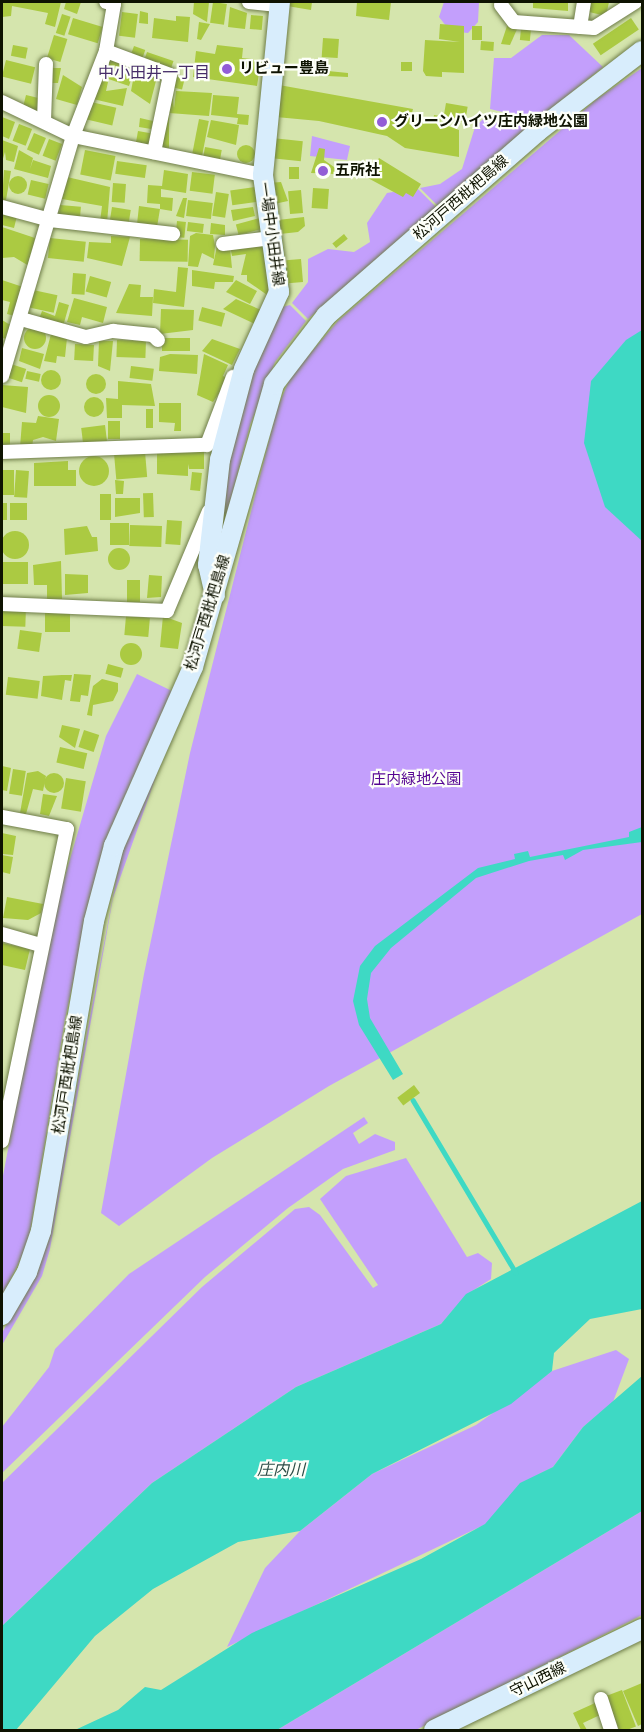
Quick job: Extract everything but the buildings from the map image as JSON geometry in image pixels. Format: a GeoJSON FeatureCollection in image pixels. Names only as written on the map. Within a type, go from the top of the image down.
{"type":"FeatureCollection","features":[{"type":"Feature","properties":{"kind":"main road","name":"一場中小田井線"},"geometry":{"type":"LineString","coordinates":[[216,597],[208,565],[219,486],[244,369],[279,292],[263,175],[280,3]]}},
{"type":"Feature","properties":{"kind":"main road","name":"松河戸西枇杷島線"},"geometry":{"type":"LineString","coordinates":[[2,1315],[27,1272],[41,1231],[94,921],[114,846],[193,667],[216,597],[266,402],[302,341],[521,146],[640,48]]}},
{"type":"Feature","properties":{"kind":"main road","name":"守山西線"},"geometry":{"type":"LineString","coordinates":[[434,1731],[642,1629]]}},
{"type":"Feature","properties":{"kind":"street"},"geometry":{"type":"LineString","coordinates":[[2,376],[7,347],[21,319],[73,136],[106,51],[114,4],[106,2]]}},
{"type":"Feature","properties":{"kind":"street"},"geometry":{"type":"LineString","coordinates":[[249,2],[280,3]]}},
{"type":"Feature","properties":{"kind":"street"},"geometry":{"type":"LineString","coordinates":[[580,27],[584,2]]}},
{"type":"Feature","properties":{"kind":"street"},"geometry":{"type":"LineString","coordinates":[[501,5],[514,22],[594,28],[635,2]]}},
{"type":"Feature","properties":{"kind":"street"},"geometry":{"type":"LineString","coordinates":[[106,51],[170,75],[154,152]]}},
{"type":"Feature","properties":{"kind":"street"},"geometry":{"type":"LineString","coordinates":[[44,121],[46,64]]}},
{"type":"Feature","properties":{"kind":"street"},"geometry":{"type":"LineString","coordinates":[[2,102],[73,136],[263,175]]}},
{"type":"Feature","properties":{"kind":"street"},"geometry":{"type":"LineString","coordinates":[[2,207],[50,220],[173,234]]}},
{"type":"Feature","properties":{"kind":"street"},"geometry":{"type":"LineString","coordinates":[[224,244],[272,238]]}},
{"type":"Feature","properties":{"kind":"street"},"geometry":{"type":"LineString","coordinates":[[21,319],[86,338],[113,331],[153,335],[158,340]]}},
{"type":"Feature","properties":{"kind":"street"},"geometry":{"type":"LineString","coordinates":[[2,452],[207,445],[235,372],[244,369]]}},
{"type":"Feature","properties":{"kind":"street"},"geometry":{"type":"LineString","coordinates":[[2,604],[167,611],[219,486]]}},
{"type":"Feature","properties":{"kind":"street"},"geometry":{"type":"LineString","coordinates":[[2,817],[67,829],[40,945],[3,1126],[2,1141]]}},
{"type":"Feature","properties":{"kind":"street"},"geometry":{"type":"LineString","coordinates":[[2,934],[40,945]]}},
{"type":"Feature","properties":{"kind":"street"},"geometry":{"type":"LineString","coordinates":[[601,1699],[611,1731]]}},
{"type":"Feature","properties":{"kind":"green space"},"geometry":{"type":"Polygon","coordinates":[[[444,2],[479,2],[478,22],[468,33],[450,31],[439,17],[444,2]]]}},
{"type":"Feature","properties":{"kind":"green space"},"geometry":{"type":"Polygon","coordinates":[[[542,35],[569,35],[603,67],[537,120],[490,109],[494,58],[511,58],[542,35]]]}},
{"type":"Feature","properties":{"kind":"green space","name":"庄内緑地公園"},"geometry":{"type":"Polygon","coordinates":[[[642,68],[642,914],[329,1086],[212,1158],[119,1226],[101,1213],[144,974],[190,753],[277,409],[291,376],[338,321],[597,99],[642,68]]]}},
{"type":"Feature","properties":{"kind":"green space"},"geometry":{"type":"Polygon","coordinates":[[[489,113],[535,123],[439,207],[420,188],[440,184],[462,169],[475,127],[489,113]]]}},
{"type":"Feature","properties":{"kind":"green space"},"geometry":{"type":"Polygon","coordinates":[[[312,136],[350,146],[347,160],[310,156],[312,136]]]}},
{"type":"Feature","properties":{"kind":"green space"},"geometry":{"type":"Polygon","coordinates":[[[417,188],[437,208],[308,319],[292,303],[308,282],[308,259],[328,249],[354,252],[370,242],[367,223],[387,193],[417,188]]]}},
{"type":"Feature","properties":{"kind":"green space"},"geometry":{"type":"Polygon","coordinates":[[[290,305],[306,321],[275,362],[250,425],[227,514],[222,514],[227,460],[259,349],[282,307],[290,305]]]}},
{"type":"Feature","properties":{"kind":"green space"},"geometry":{"type":"Polygon","coordinates":[[[137,674],[172,691],[98,867],[65,1019],[28,1244],[2,1296],[2,1181],[51,924],[106,736],[137,674]]]}},
{"type":"Feature","properties":{"kind":"green space"},"geometry":{"type":"Polygon","coordinates":[[[167,746],[113,898],[50,1249],[42,1276],[2,1345],[2,1333],[39,1266],[48,1238],[122,849],[167,746]]]}},
{"type":"Feature","properties":{"kind":"green space"},"geometry":{"type":"Polygon","coordinates":[[[364,1117],[368,1123],[353,1133],[359,1144],[375,1134],[395,1142],[395,1150],[343,1169],[288,1208],[205,1277],[2,1473],[2,1427],[49,1367],[55,1349],[129,1274],[364,1117]]]}},
{"type":"Feature","properties":{"kind":"green space"},"geometry":{"type":"Polygon","coordinates":[[[406,1158],[467,1257],[478,1253],[492,1263],[491,1279],[466,1295],[441,1324],[296,1387],[152,1483],[2,1626],[2,1483],[202,1287],[295,1209],[309,1207],[320,1215],[373,1288],[378,1285],[320,1199],[346,1176],[406,1158]]]}},
{"type":"Feature","properties":{"kind":"green space"},"geometry":{"type":"Polygon","coordinates":[[[616,1350],[629,1359],[613,1402],[583,1427],[553,1467],[520,1484],[486,1524],[227,1647],[265,1568],[300,1531],[372,1474],[476,1425],[552,1371],[616,1350]]]}},
{"type":"Feature","properties":{"kind":"green space"},"geometry":{"type":"Polygon","coordinates":[[[642,1511],[642,1615],[416,1730],[277,1730],[642,1511]]]}},
{"type":"Feature","properties":{"kind":"water"},"geometry":{"type":"Polygon","coordinates":[[[642,330],[642,541],[605,507],[584,443],[591,381],[626,340],[642,330]]]}},
{"type":"Feature","properties":{"kind":"water"},"geometry":{"type":"Polygon","coordinates":[[[642,827],[642,842],[583,850],[565,860],[563,855],[529,861],[476,878],[391,948],[371,973],[367,999],[370,1018],[403,1074],[393,1080],[359,1025],[353,1001],[360,966],[375,946],[478,868],[515,859],[514,854],[528,851],[530,857],[629,837],[629,832],[642,827]]]}},
{"type":"Feature","properties":{"kind":"water","name":"庄内川"},"geometry":{"type":"Polygon","coordinates":[[[642,1201],[642,1309],[590,1319],[554,1353],[552,1371],[511,1404],[372,1474],[300,1531],[238,1542],[153,1589],[95,1636],[16,1730],[2,1730],[2,1626],[152,1483],[296,1387],[441,1324],[466,1294],[642,1201]]]}},
{"type":"Feature","properties":{"kind":"water"},"geometry":{"type":"Polygon","coordinates":[[[642,1376],[642,1511],[277,1730],[75,1730],[118,1710],[145,1687],[161,1690],[252,1633],[421,1559],[485,1524],[520,1483],[553,1467],[583,1427],[642,1376]]]}},
{"type":"Feature","properties":{"kind":"waterway"},"geometry":{"type":"LineString","coordinates":[[413,1100],[516,1273]]}},
{"type":"Feature","properties":{"kind":"place","name":"リビュー豊島"},"geometry":{"type":"Point","coordinates":[227,69]}},
{"type":"Feature","properties":{"kind":"place","name":"グリーンハイツ庄内緑地公園"},"geometry":{"type":"Point","coordinates":[382,122]}},
{"type":"Feature","properties":{"kind":"place","name":"五所社"},"geometry":{"type":"Point","coordinates":[323,171]}},
{"type":"Feature","properties":{"kind":"district","name":"中小田井一丁目"},"geometry":{"type":"Point","coordinates":[154,73]}}]}
